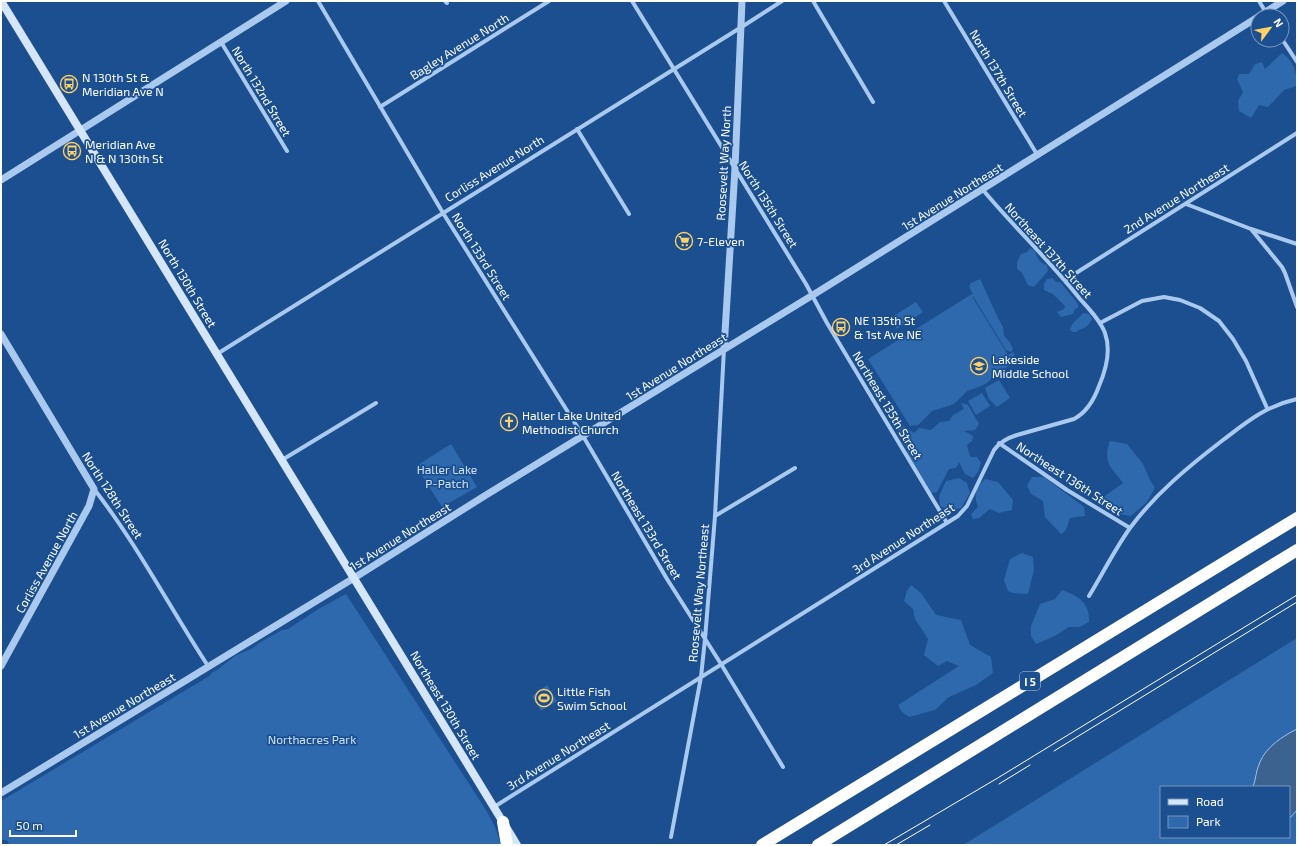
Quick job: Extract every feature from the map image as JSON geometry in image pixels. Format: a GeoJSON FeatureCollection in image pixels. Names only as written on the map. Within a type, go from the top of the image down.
{"type":"FeatureCollection","features":[{"type":"Feature","properties":{"kind":"highway","name":"I 5"},"geometry":{"type":"LineString","coordinates":[[762,845],[1297,518]]}},
{"type":"Feature","properties":{"kind":"highway","name":"I 5"},"geometry":{"type":"LineString","coordinates":[[818,845],[1297,550]]}},
{"type":"Feature","properties":{"kind":"highway"},"geometry":{"type":"LineString","coordinates":[[503,822],[508,845]]}},
{"type":"Feature","properties":{"kind":"main road","name":"North 130th Street"},"geometry":{"type":"LineString","coordinates":[[1,1],[354,578]]}},
{"type":"Feature","properties":{"kind":"main road","name":"Northeast 130th Street"},"geometry":{"type":"LineString","coordinates":[[354,578],[517,845]]}},
{"type":"Feature","properties":{"kind":"street"},"geometry":{"type":"LineString","coordinates":[[1,180],[286,1]]}},
{"type":"Feature","properties":{"kind":"street","name":"North 133rd Street"},"geometry":{"type":"LineString","coordinates":[[318,1],[443,212],[583,436]]}},
{"type":"Feature","properties":{"kind":"street","name":"Bagley Avenue North"},"geometry":{"type":"LineString","coordinates":[[380,107],[549,1]]}},
{"type":"Feature","properties":{"kind":"street","name":"North 135th Street"},"geometry":{"type":"LineString","coordinates":[[632,1],[812,296]]}},
{"type":"Feature","properties":{"kind":"street","name":"Roosevelt Way North"},"geometry":{"type":"LineString","coordinates":[[724,350],[735,168],[742,1]]}},
{"type":"Feature","properties":{"kind":"street","name":"Corliss Avenue North"},"geometry":{"type":"LineString","coordinates":[[217,354],[782,1]]}},
{"type":"Feature","properties":{"kind":"street"},"geometry":{"type":"LineString","coordinates":[[813,1],[873,102]]}},
{"type":"Feature","properties":{"kind":"street","name":"North 137th Street"},"geometry":{"type":"LineString","coordinates":[[944,1],[1038,156]]}},
{"type":"Feature","properties":{"kind":"street","name":"1st Avenue Northeast"},"geometry":{"type":"LineString","coordinates":[[1273,8],[1283,1]]}},
{"type":"Feature","properties":{"kind":"street","name":"1st Avenue Northeast"},"geometry":{"type":"LineString","coordinates":[[1,793],[354,578],[984,190],[1250,23]]}},
{"type":"Feature","properties":{"kind":"street","name":"North 132nd Street"},"geometry":{"type":"LineString","coordinates":[[221,42],[287,151]]}},
{"type":"Feature","properties":{"kind":"street"},"geometry":{"type":"LineString","coordinates":[[1288,48],[1297,62]]}},
{"type":"Feature","properties":{"kind":"street"},"geometry":{"type":"LineString","coordinates":[[577,129],[629,214]]}},
{"type":"Feature","properties":{"kind":"street","name":"2nd Avenue Northeast"},"geometry":{"type":"LineString","coordinates":[[1065,280],[1297,133]]}},
{"type":"Feature","properties":{"kind":"street","name":"Northeast 137th Street"},"geometry":{"type":"LineString","coordinates":[[984,190],[1019,231],[1065,280],[1100,323]]}},
{"type":"Feature","properties":{"kind":"street"},"geometry":{"type":"LineString","coordinates":[[1186,204],[1251,229],[1297,244]]}},
{"type":"Feature","properties":{"kind":"street"},"geometry":{"type":"LineString","coordinates":[[1251,229],[1282,267],[1297,308]]}},
{"type":"Feature","properties":{"kind":"street","name":"Northeast 135th Street"},"geometry":{"type":"LineString","coordinates":[[812,296],[947,523]]}},
{"type":"Feature","properties":{"kind":"street"},"geometry":{"type":"LineString","coordinates":[[999,443],[1013,436],[1074,419],[1081,415],[1088,408],[1103,378],[1107,359],[1107,342],[1100,323],[1142,301],[1164,298],[1180,300],[1200,308],[1219,321],[1233,338],[1246,361],[1267,408]]}},
{"type":"Feature","properties":{"kind":"street","name":"North 128th Street"},"geometry":{"type":"LineString","coordinates":[[1,334],[94,489],[107,505],[136,550],[208,666]]}},
{"type":"Feature","properties":{"kind":"street","name":"Roosevelt Way Northeast"},"geometry":{"type":"LineString","coordinates":[[671,836],[700,677],[705,639],[715,516],[724,350]]}},
{"type":"Feature","properties":{"kind":"street"},"geometry":{"type":"LineString","coordinates":[[1089,596],[1130,528],[1178,475],[1246,422],[1267,408],[1297,398]]}},
{"type":"Feature","properties":{"kind":"street"},"geometry":{"type":"LineString","coordinates":[[282,460],[376,403]]}},
{"type":"Feature","properties":{"kind":"street","name":"Northeast 133rd Street"},"geometry":{"type":"LineString","coordinates":[[583,436],[664,573],[783,767]]}},
{"type":"Feature","properties":{"kind":"street","name":"3rd Avenue Northeast"},"geometry":{"type":"LineString","coordinates":[[494,807],[958,516],[967,506],[994,450],[999,443]]}},
{"type":"Feature","properties":{"kind":"street","name":"Northeast 136th Street"},"geometry":{"type":"LineString","coordinates":[[999,443],[1067,490],[1130,528]]}},
{"type":"Feature","properties":{"kind":"street"},"geometry":{"type":"LineString","coordinates":[[715,516],[795,468]]}},
{"type":"Feature","properties":{"kind":"street","name":"Corliss Avenue North"},"geometry":{"type":"LineString","coordinates":[[1,666],[88,509],[94,489]]}},
{"type":"Feature","properties":{"kind":"green space"},"geometry":{"type":"Polygon","coordinates":[[[1282,53],[1289,59],[1294,67],[1297,85],[1284,90],[1268,107],[1259,105],[1251,118],[1239,111],[1238,101],[1243,92],[1237,79],[1239,74],[1249,74],[1255,64],[1262,62],[1265,69],[1282,53]]]}},
{"type":"Feature","properties":{"kind":"green space"},"geometry":{"type":"Polygon","coordinates":[[[1030,248],[1035,251],[1041,262],[1047,265],[1048,271],[1034,287],[1028,285],[1022,273],[1017,269],[1017,262],[1021,254],[1027,252],[1030,248]]]}},
{"type":"Feature","properties":{"kind":"green space"},"geometry":{"type":"Polygon","coordinates":[[[1052,278],[1056,282],[1060,282],[1078,304],[1078,308],[1075,309],[1073,314],[1061,317],[1057,312],[1064,309],[1065,306],[1053,294],[1044,290],[1044,284],[1047,279],[1052,278]]]}},
{"type":"Feature","properties":{"kind":"green space"},"geometry":{"type":"Polygon","coordinates":[[[980,279],[1003,327],[1004,336],[1009,341],[1013,349],[1011,352],[1006,350],[973,296],[973,298],[1008,355],[1014,352],[1011,365],[997,372],[987,383],[967,391],[954,404],[932,411],[918,425],[910,426],[868,359],[972,294],[973,295],[969,286],[971,283],[980,279]]]}},
{"type":"Feature","properties":{"kind":"green space"},"geometry":{"type":"Polygon","coordinates":[[[916,302],[923,312],[897,329],[890,318],[916,302]]]}},
{"type":"Feature","properties":{"kind":"green space"},"geometry":{"type":"Polygon","coordinates":[[[1083,313],[1089,314],[1092,319],[1091,321],[1084,328],[1078,330],[1077,332],[1073,332],[1070,330],[1071,327],[1083,313]]]}},
{"type":"Feature","properties":{"kind":"green space"},"geometry":{"type":"Polygon","coordinates":[[[999,380],[1010,398],[997,407],[989,399],[985,388],[999,380]]]}},
{"type":"Feature","properties":{"kind":"green space"},"geometry":{"type":"Polygon","coordinates":[[[982,393],[990,406],[976,415],[968,401],[982,393]]]}},
{"type":"Feature","properties":{"kind":"green space"},"geometry":{"type":"Polygon","coordinates":[[[961,403],[968,405],[979,424],[975,430],[964,431],[973,436],[972,441],[967,445],[970,457],[977,457],[981,463],[978,472],[973,478],[965,474],[959,462],[956,468],[949,469],[937,492],[931,493],[909,457],[905,445],[897,434],[898,429],[904,426],[914,433],[919,428],[931,430],[940,422],[949,421],[953,415],[964,409],[961,403]]]}},
{"type":"Feature","properties":{"kind":"green space"},"geometry":{"type":"Polygon","coordinates":[[[1110,441],[1127,444],[1143,464],[1155,488],[1147,502],[1131,516],[1118,514],[1103,506],[1101,499],[1123,483],[1107,459],[1110,441]]]}},
{"type":"Feature","properties":{"kind":"green space","name":"Haller Lake P-Patch"},"geometry":{"type":"Polygon","coordinates":[[[451,444],[477,487],[442,507],[416,466],[451,444]]]}},
{"type":"Feature","properties":{"kind":"green space"},"geometry":{"type":"Polygon","coordinates":[[[1032,477],[1044,477],[1084,507],[1085,516],[1070,518],[1066,530],[1061,534],[1045,517],[1043,501],[1031,494],[1027,486],[1032,477]]]}},
{"type":"Feature","properties":{"kind":"green space"},"geometry":{"type":"Polygon","coordinates":[[[959,478],[967,483],[970,493],[961,508],[950,511],[940,506],[939,496],[946,481],[959,478]]]}},
{"type":"Feature","properties":{"kind":"green space"},"geometry":{"type":"Polygon","coordinates":[[[985,479],[998,482],[1013,500],[1012,510],[999,513],[990,509],[979,518],[973,519],[971,514],[978,507],[976,492],[979,485],[985,479]]]}},
{"type":"Feature","properties":{"kind":"green space"},"geometry":{"type":"Polygon","coordinates":[[[1022,553],[1033,557],[1034,570],[1028,594],[1013,593],[1008,591],[1004,580],[1010,559],[1022,553]]]}},
{"type":"Feature","properties":{"kind":"green space"},"geometry":{"type":"Polygon","coordinates":[[[911,585],[921,593],[936,615],[961,620],[970,645],[991,657],[993,673],[976,685],[949,697],[935,710],[909,717],[902,712],[898,705],[959,666],[947,661],[938,666],[924,655],[928,639],[915,619],[913,609],[904,601],[907,591],[911,585]]]}},
{"type":"Feature","properties":{"kind":"green space"},"geometry":{"type":"Polygon","coordinates":[[[1062,590],[1078,597],[1082,601],[1089,615],[1089,622],[1080,627],[1069,627],[1055,636],[1036,644],[1031,636],[1031,626],[1040,604],[1055,599],[1062,590]]]}},
{"type":"Feature","properties":{"kind":"green space","name":"Northacres Park"},"geometry":{"type":"Polygon","coordinates":[[[346,594],[486,810],[495,827],[501,845],[9,845],[8,841],[1,839],[1,801],[211,675],[211,673],[235,656],[253,648],[282,630],[288,629],[320,608],[346,594]]]}},
{"type":"Feature","properties":{"kind":"green space"},"geometry":{"type":"Polygon","coordinates":[[[1297,638],[1297,845],[963,845],[1297,638]]]}},
{"type":"Feature","properties":{"kind":"green space","name":"Little Fish Swim School"},"geometry":{"type":"Polygon","coordinates":[[[547,685],[557,701],[541,711],[532,696],[547,685]]]}},
{"type":"Feature","properties":{"kind":"shaded area"},"geometry":{"type":"Polygon","coordinates":[[[1297,729],[1297,810],[1290,818],[1290,786],[1253,786],[1259,765],[1266,752],[1286,735],[1297,729]]]}},
{"type":"Feature","properties":{"kind":"tram line"},"geometry":{"type":"LineString","coordinates":[[884,845],[996,779],[1297,595]]}},
{"type":"Feature","properties":{"kind":"tram line"},"geometry":{"type":"LineString","coordinates":[[1054,751],[1297,602]]}},
{"type":"Feature","properties":{"kind":"tram line"},"geometry":{"type":"LineString","coordinates":[[999,784],[1030,765]]}},
{"type":"Feature","properties":{"kind":"tram line"},"geometry":{"type":"LineString","coordinates":[[896,845],[930,825]]}},
{"type":"Feature","properties":{"kind":"place","name":"N 130th St & Meridian Ave N"},"geometry":{"type":"Point","coordinates":[69,84]}},
{"type":"Feature","properties":{"kind":"place","name":"Meridian Ave N & N 130th St"},"geometry":{"type":"Point","coordinates":[72,151]}},
{"type":"Feature","properties":{"kind":"place","name":"7-Eleven"},"geometry":{"type":"Point","coordinates":[684,241]}},
{"type":"Feature","properties":{"kind":"place","name":"NE 135th St & 1st Ave NE"},"geometry":{"type":"Point","coordinates":[841,327]}},
{"type":"Feature","properties":{"kind":"place","name":"Lakeside Middle School"},"geometry":{"type":"Point","coordinates":[979,366]}},
{"type":"Feature","properties":{"kind":"place","name":"Haller Lake United Methodist Church"},"geometry":{"type":"Point","coordinates":[509,422]}},
{"type":"Feature","properties":{"kind":"place","name":"Little Fish Swim School"},"geometry":{"type":"Point","coordinates":[544,698]}}]}
